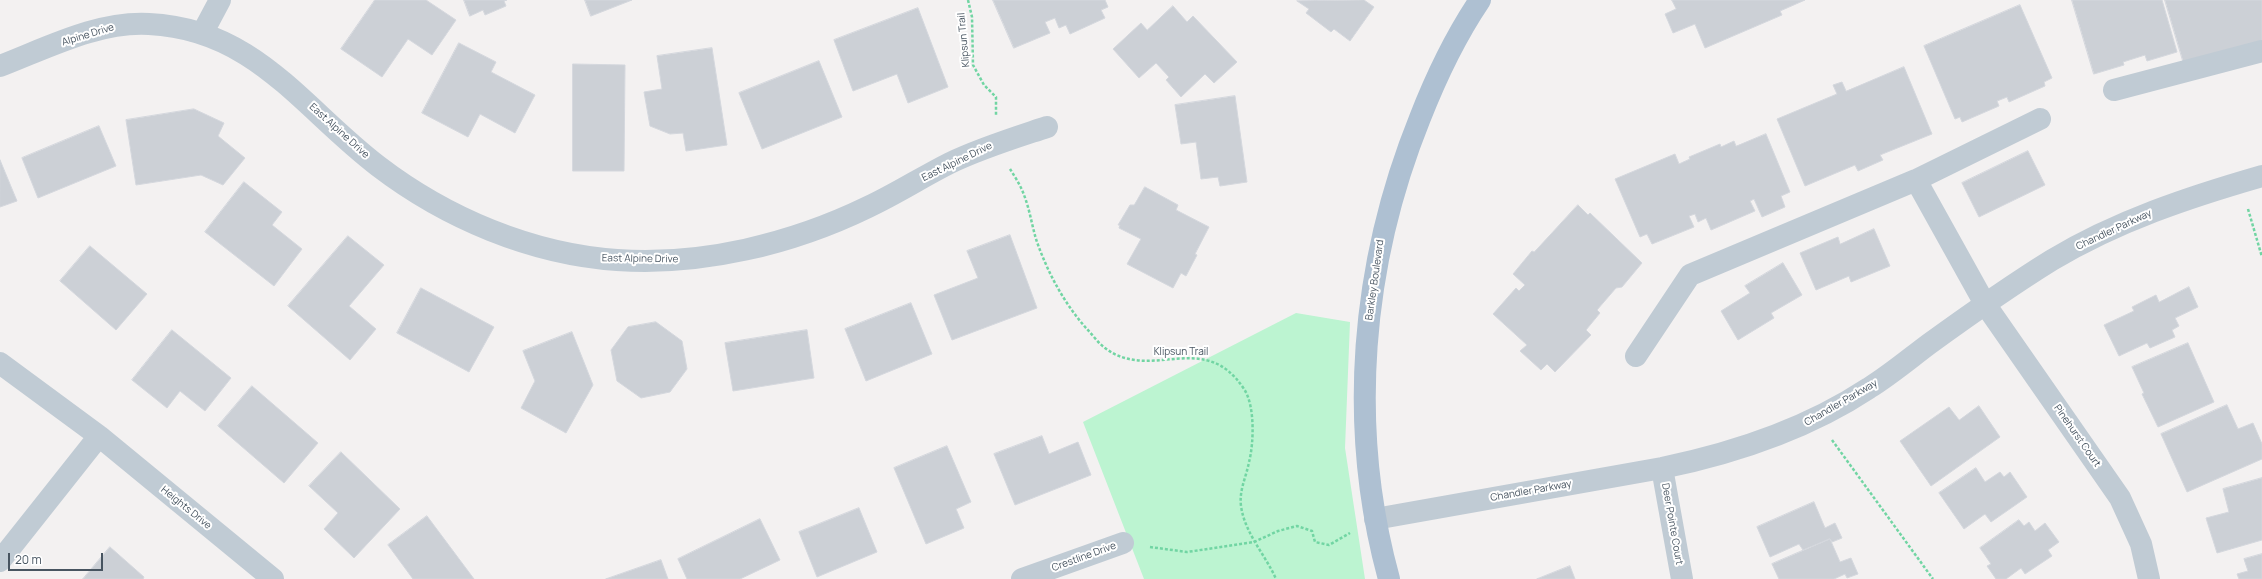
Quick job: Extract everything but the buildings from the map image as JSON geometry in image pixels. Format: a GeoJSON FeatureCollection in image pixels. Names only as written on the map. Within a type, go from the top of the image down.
{"type":"FeatureCollection","features":[{"type":"Feature","properties":{"kind":"main road","name":"Barkley Boulevard"},"geometry":{"type":"LineString","coordinates":[[1389,579],[1375,519],[1368,464],[1364,389],[1369,313],[1381,238],[1401,164],[1434,82],[1480,0]]}},
{"type":"Feature","properties":{"kind":"street"},"geometry":{"type":"LineString","coordinates":[[203,32],[220,0]]}},
{"type":"Feature","properties":{"kind":"street","name":"Alpine Drive"},"geometry":{"type":"LineString","coordinates":[[0,66],[72,38],[101,29],[125,24],[149,24],[203,32]]}},
{"type":"Feature","properties":{"kind":"street","name":"East Alpine Drive"},"geometry":{"type":"LineString","coordinates":[[203,32],[234,47],[268,70],[301,96],[378,166],[418,194],[487,229],[540,247],[593,258],[620,260],[672,260],[702,257],[768,244],[800,234],[867,208],[951,163],[997,143],[1047,127]]}},
{"type":"Feature","properties":{"kind":"street"},"geometry":{"type":"LineString","coordinates":[[2114,90],[2262,51]]}},
{"type":"Feature","properties":{"kind":"street"},"geometry":{"type":"LineString","coordinates":[[1636,356],[1690,275],[1916,180],[2040,118]]}},
{"type":"Feature","properties":{"kind":"street","name":"Chandler Parkway"},"geometry":{"type":"LineString","coordinates":[[1375,519],[1662,468],[1701,460],[1750,446],[1797,427],[1869,389],[1985,304],[2053,260],[2094,238],[2192,196],[2262,176]]}},
{"type":"Feature","properties":{"kind":"street","name":"Pinehurst Court"},"geometry":{"type":"LineString","coordinates":[[1916,180],[1985,304],[2120,498],[2140,544],[2149,579]]}},
{"type":"Feature","properties":{"kind":"street","name":"Heights Drive"},"geometry":{"type":"LineString","coordinates":[[0,363],[99,436],[273,579]]}},
{"type":"Feature","properties":{"kind":"street"},"geometry":{"type":"LineString","coordinates":[[0,561],[99,436]]}},
{"type":"Feature","properties":{"kind":"street","name":"Deer Pointe Court"},"geometry":{"type":"LineString","coordinates":[[1662,468],[1682,579]]}},
{"type":"Feature","properties":{"kind":"street","name":"Crestline Drive"},"geometry":{"type":"LineString","coordinates":[[1022,579],[1123,543]]}},
{"type":"Feature","properties":{"kind":"path","name":"Klipsun Trail"},"geometry":{"type":"LineString","coordinates":[[968,0],[972,17],[973,65],[984,85],[996,97],[997,143]]}},
{"type":"Feature","properties":{"kind":"path"},"geometry":{"type":"LineString","coordinates":[[2239,182],[2262,258]]}},
{"type":"Feature","properties":{"kind":"path","name":"Klipsun Trail"},"geometry":{"type":"LineString","coordinates":[[1024,196],[1031,224],[1043,258],[1068,305],[1105,348],[1122,356],[1138,361],[1190,358],[1214,361],[1232,372],[1245,390],[1251,409],[1252,428],[1250,461],[1240,493],[1246,527],[1254,542],[1268,562],[1276,579]]}},
{"type":"Feature","properties":{"kind":"path"},"geometry":{"type":"LineString","coordinates":[[1814,418],[1933,579]]}},
{"type":"Feature","properties":{"kind":"path"},"geometry":{"type":"LineString","coordinates":[[1123,543],[1187,552],[1254,542],[1278,530],[1297,526],[1312,531],[1315,542],[1329,545],[1375,519]]}},
{"type":"Feature","properties":{"kind":"green space"},"geometry":{"type":"Polygon","coordinates":[[[1296,313],[1350,322],[1345,448],[1365,579],[1144,579],[1083,422],[1296,313]]]}}]}
